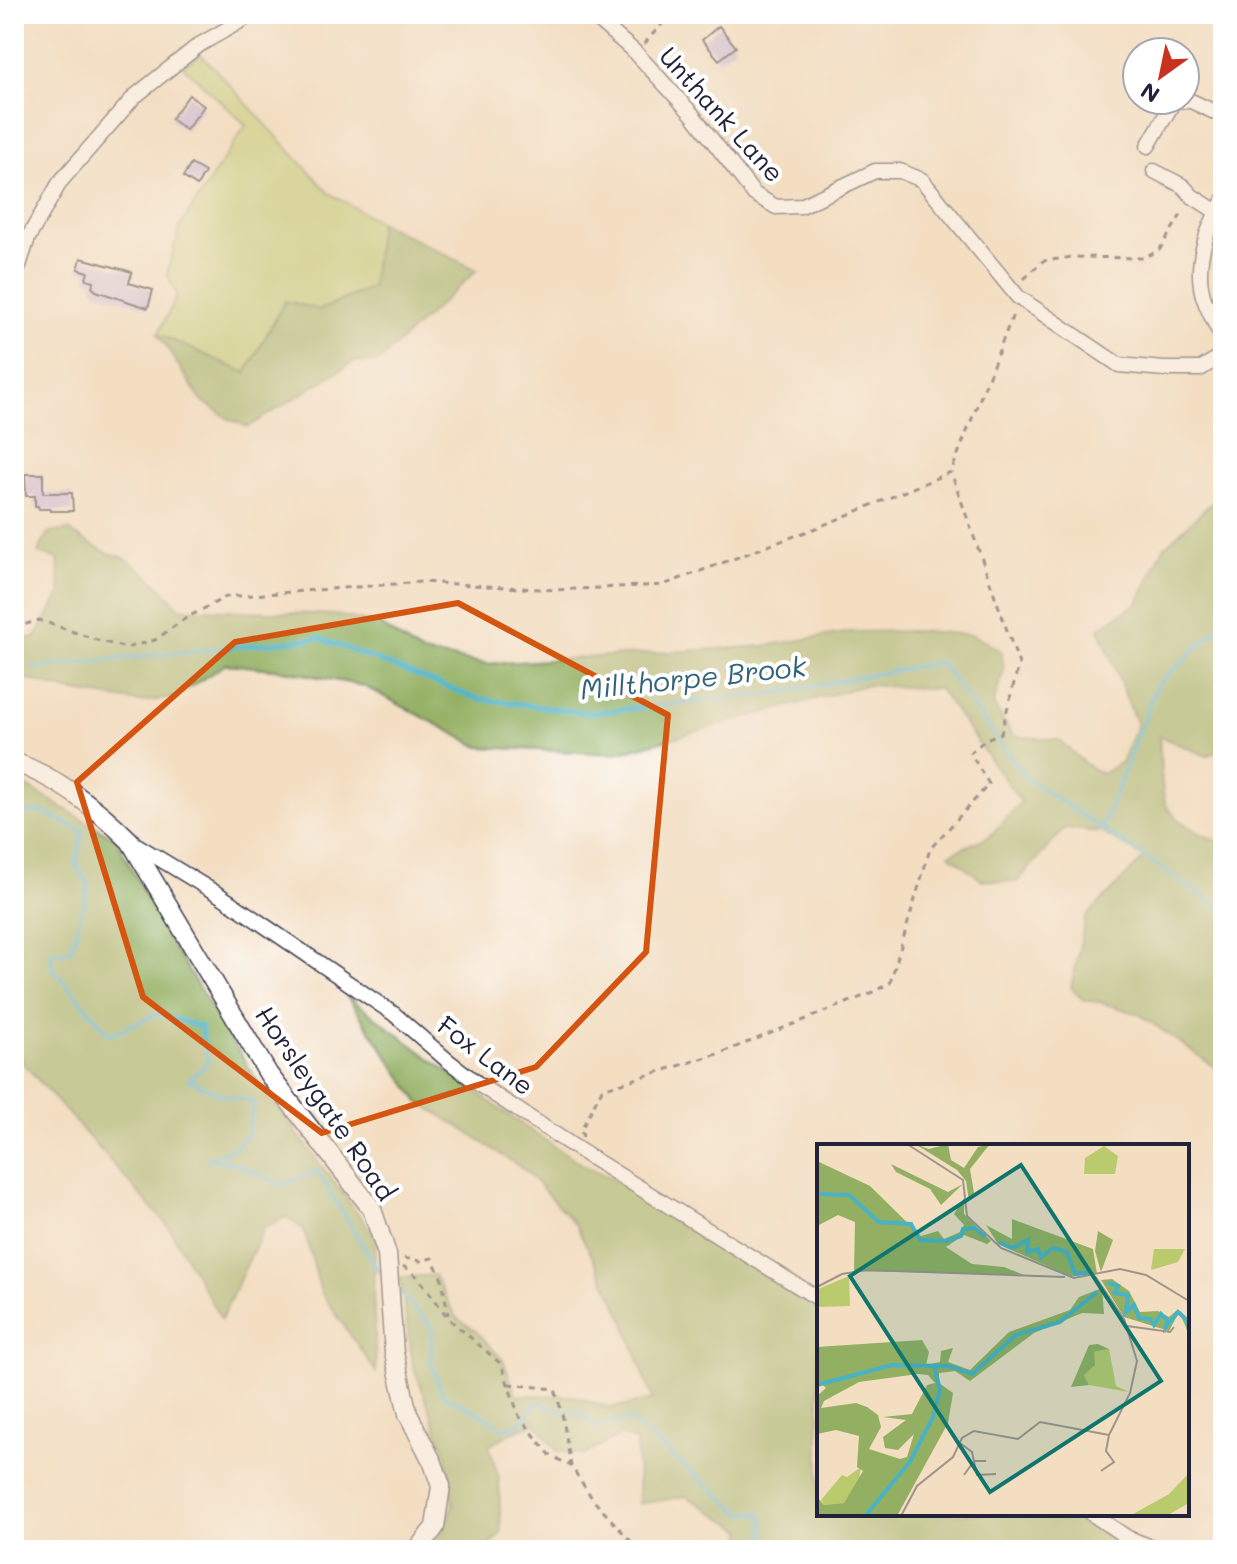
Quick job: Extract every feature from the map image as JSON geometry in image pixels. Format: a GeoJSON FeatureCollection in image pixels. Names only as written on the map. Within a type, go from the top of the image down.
{"type":"FeatureCollection","features":[{"type":"Feature","properties":{"kind":"main road","name":"Horsleygate Road"},"geometry":{"type":"LineString","coordinates":[[14,762],[41,774],[104,815],[130,841],[269,1075],[372,1209],[387,1254],[394,1353],[408,1414],[441,1486],[435,1527],[417,1550]]}},
{"type":"Feature","properties":{"kind":"street"},"geometry":{"type":"LineString","coordinates":[[14,281],[28,238],[60,182],[134,97],[199,45],[253,14]]}},
{"type":"Feature","properties":{"kind":"street","name":"Unthank Lane"},"geometry":{"type":"LineString","coordinates":[[591,14],[636,53],[692,114],[754,194],[776,207],[801,206],[875,171],[900,171],[922,180],[1015,294],[1119,365],[1200,369],[1223,355]]}},
{"type":"Feature","properties":{"kind":"street"},"geometry":{"type":"LineString","coordinates":[[1201,106],[1223,116]]}},
{"type":"Feature","properties":{"kind":"street"},"geometry":{"type":"LineString","coordinates":[[1148,146],[1164,116]]}},
{"type":"Feature","properties":{"kind":"street"},"geometry":{"type":"LineString","coordinates":[[1154,171],[1183,186],[1192,196],[1221,208],[1207,233],[1199,264],[1203,297],[1223,340]]}},
{"type":"Feature","properties":{"kind":"street","name":"Fox Lane"},"geometry":{"type":"LineString","coordinates":[[130,841],[221,896],[394,1014],[481,1086],[817,1298]]}},
{"type":"Feature","properties":{"kind":"street"},"geometry":{"type":"LineString","coordinates":[[159,889],[177,870]]}},
{"type":"Feature","properties":{"kind":"street"},"geometry":{"type":"LineString","coordinates":[[1095,1516],[1128,1538],[1159,1550]]}},
{"type":"Feature","properties":{"kind":"path"},"geometry":{"type":"LineString","coordinates":[[636,53],[671,14]]}},
{"type":"Feature","properties":{"kind":"path"},"geometry":{"type":"LineString","coordinates":[[584,1144],[581,1130],[602,1089],[721,1053],[890,983],[930,849],[989,784],[970,753],[986,739],[1001,733],[1019,664],[951,472],[1015,294],[1043,261],[1073,257],[1143,258],[1160,249],[1192,196]]}},
{"type":"Feature","properties":{"kind":"path"},"geometry":{"type":"LineString","coordinates":[[14,628],[39,620],[126,648],[155,640],[186,618],[226,597],[421,582],[555,590],[663,585],[819,527],[951,472]]}},
{"type":"Feature","properties":{"kind":"path"},"geometry":{"type":"LineString","coordinates":[[387,1254],[420,1261],[432,1258],[442,1279],[449,1319]]}},
{"type":"Feature","properties":{"kind":"path"},"geometry":{"type":"LineString","coordinates":[[387,1254],[418,1277],[449,1319],[501,1364],[519,1416],[550,1455],[571,1466]]}},
{"type":"Feature","properties":{"kind":"path"},"geometry":{"type":"LineString","coordinates":[[509,1384],[555,1389],[571,1466],[594,1501],[639,1550]]}},
{"type":"Feature","properties":{"kind":"highlighted area"},"geometry":{"type":"Polygon","coordinates":[[[458,603],[668,715],[646,952],[536,1067],[322,1133],[143,997],[77,782],[235,642],[458,603]]]}},
{"type":"Feature","properties":{"kind":"green space"},"geometry":{"type":"Polygon","coordinates":[[[201,54],[329,193],[379,222],[372,287],[320,310],[285,301],[246,373],[158,334],[177,296],[167,273],[180,227],[246,125],[183,66],[201,54]]]}},
{"type":"Feature","properties":{"kind":"green space"},"geometry":{"type":"Polygon","coordinates":[[[379,222],[477,270],[377,363],[355,361],[248,427],[229,419],[201,400],[158,334],[246,373],[285,301],[320,310],[372,287],[379,222]]]}},
{"type":"Feature","properties":{"kind":"green space"},"geometry":{"type":"Polygon","coordinates":[[[1223,492],[1223,748],[1206,756],[1159,736],[1166,805],[1191,828],[1223,842],[1223,1073],[1139,1014],[1083,1000],[1071,988],[1086,917],[1144,858],[1101,832],[1065,828],[1017,882],[982,880],[949,854],[990,836],[1021,802],[939,689],[866,685],[614,754],[480,747],[364,686],[283,670],[226,664],[173,698],[140,702],[69,691],[14,675],[14,640],[36,637],[60,594],[58,559],[38,553],[48,533],[69,530],[96,547],[132,563],[180,608],[336,615],[379,624],[421,653],[487,664],[764,646],[850,632],[922,631],[973,635],[1001,651],[1004,670],[993,705],[1014,736],[1059,740],[1084,763],[1102,774],[1121,762],[1137,725],[1099,628],[1138,603],[1164,547],[1223,492]]]}},
{"type":"Feature","properties":{"kind":"green space"},"geometry":{"type":"Polygon","coordinates":[[[14,779],[116,839],[167,937],[258,1082],[376,1237],[373,1289],[376,1372],[321,1292],[304,1230],[286,1217],[264,1228],[221,1319],[168,1226],[14,1053],[14,779]]]}},
{"type":"Feature","properties":{"kind":"green space"},"geometry":{"type":"Polygon","coordinates":[[[346,995],[531,1131],[587,1167],[626,1185],[817,1311],[817,1516],[1082,1516],[1130,1550],[742,1550],[743,1530],[686,1496],[639,1504],[636,1441],[621,1435],[584,1455],[557,1451],[536,1423],[512,1432],[489,1446],[499,1478],[501,1533],[487,1550],[430,1550],[436,1544],[453,1505],[446,1453],[413,1365],[400,1278],[434,1275],[457,1318],[477,1332],[503,1360],[517,1395],[573,1396],[610,1408],[653,1400],[620,1310],[576,1225],[526,1171],[419,1102],[346,995]]]}},
{"type":"Feature","properties":{"kind":"building"},"geometry":{"type":"Polygon","coordinates":[[[719,26],[736,47],[719,60],[702,40],[719,26]]]}},
{"type":"Feature","properties":{"kind":"building"},"geometry":{"type":"Polygon","coordinates":[[[189,95],[204,106],[186,130],[171,119],[189,95]]]}},
{"type":"Feature","properties":{"kind":"building"},"geometry":{"type":"Polygon","coordinates":[[[191,164],[205,172],[197,186],[183,177],[191,164]]]}},
{"type":"Feature","properties":{"kind":"building"},"geometry":{"type":"Polygon","coordinates":[[[81,258],[132,272],[129,283],[153,290],[148,308],[96,291],[92,287],[94,281],[86,279],[88,272],[78,269],[81,258]]]}},
{"type":"Feature","properties":{"kind":"building"},"geometry":{"type":"Polygon","coordinates":[[[25,474],[43,474],[43,493],[72,493],[73,511],[50,511],[35,506],[35,496],[26,496],[25,474]]]}},
{"type":"Feature","properties":{"kind":"waterway"},"geometry":{"type":"LineString","coordinates":[[1101,831],[1157,685],[1223,623]]}},
{"type":"Feature","properties":{"kind":"waterway","name":"Millthorpe Brook"},"geometry":{"type":"LineString","coordinates":[[33,668],[319,638],[475,698],[587,713],[771,694],[940,662],[1027,779],[1223,909]]}},
{"type":"Feature","properties":{"kind":"waterway"},"geometry":{"type":"LineString","coordinates":[[14,808],[19,812],[42,812],[83,831],[76,865],[89,885],[71,950],[52,953],[51,966],[110,1035],[157,1014],[201,1027],[208,1062],[189,1080],[219,1094],[254,1102],[248,1134],[236,1147],[209,1159],[235,1164],[283,1185],[317,1171],[384,1275]]}},
{"type":"Feature","properties":{"kind":"waterway"},"geometry":{"type":"LineString","coordinates":[[396,1289],[432,1327],[431,1363],[443,1395],[504,1429],[519,1425],[538,1401],[562,1413],[577,1411],[595,1427],[628,1419],[741,1513],[762,1514],[764,1530],[761,1550]]}}]}
